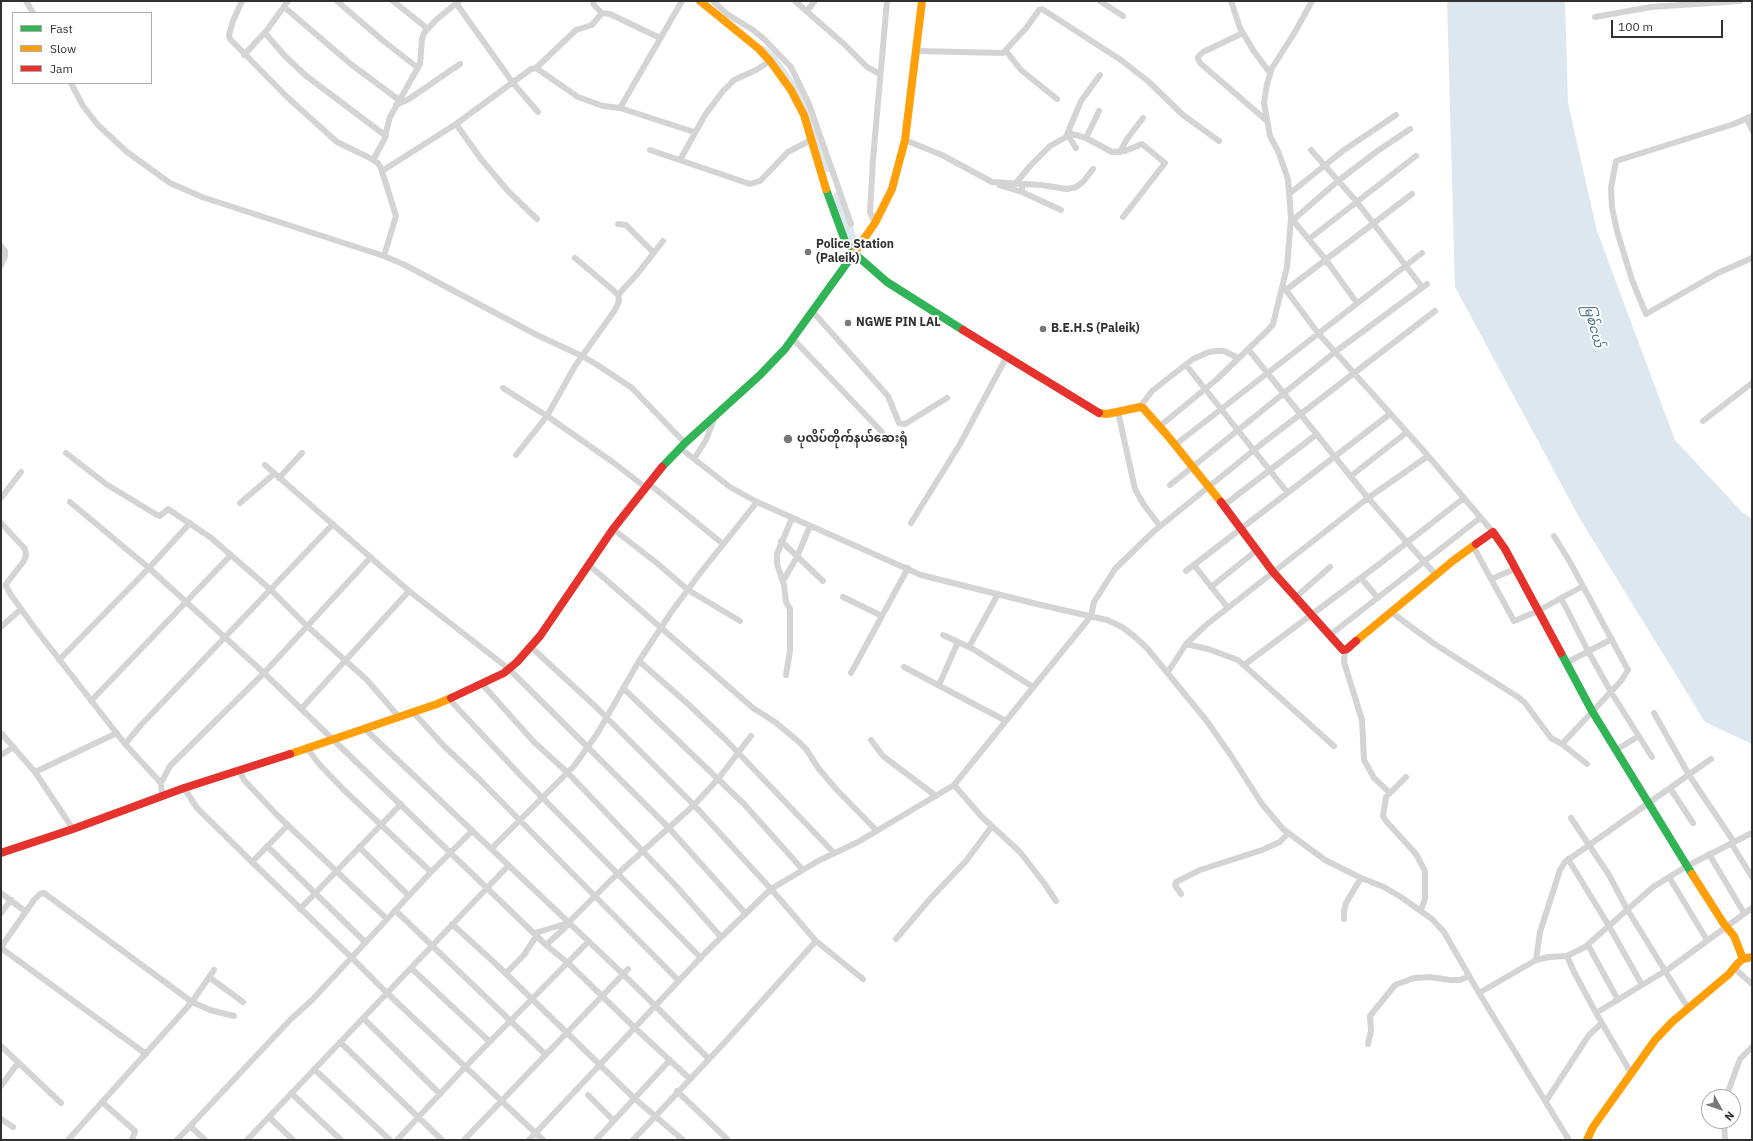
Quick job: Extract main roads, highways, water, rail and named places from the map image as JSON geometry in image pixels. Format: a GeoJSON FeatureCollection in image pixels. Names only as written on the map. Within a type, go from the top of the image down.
{"type":"FeatureCollection","features":[{"type":"Feature","properties":{"kind":"water","name":"မြစ်ငယ်"},"geometry":{"type":"Polygon","coordinates":[[[1447,1],[1565,1],[1568,103],[1597,231],[1675,440],[1742,512],[1752,519],[1752,744],[1705,722],[1580,519],[1455,287],[1447,1]]]}},
{"type":"Feature","properties":{"kind":"waterway"},"geometry":{"type":"LineString","coordinates":[[763,50],[772,57],[797,92],[828,168]]}},
{"type":"Feature","properties":{"kind":"waterway"},"geometry":{"type":"LineString","coordinates":[[838,196],[853,240]]}},
{"type":"Feature","properties":{"kind":"place","name":"Police Station (Paleik)"},"geometry":{"type":"Point","coordinates":[808,252]}},
{"type":"Feature","properties":{"kind":"place","name":"NGWE PIN LAL"},"geometry":{"type":"Point","coordinates":[848,323]}},
{"type":"Feature","properties":{"kind":"place","name":"B.E.H.S (Paleik)"},"geometry":{"type":"Point","coordinates":[1043,329]}},
{"type":"Feature","properties":{"kind":"place","name":"ပုလိပ်တိုက်နယ်ဆေးရုံ"},"geometry":{"type":"Point","coordinates":[788,439]}}]}
